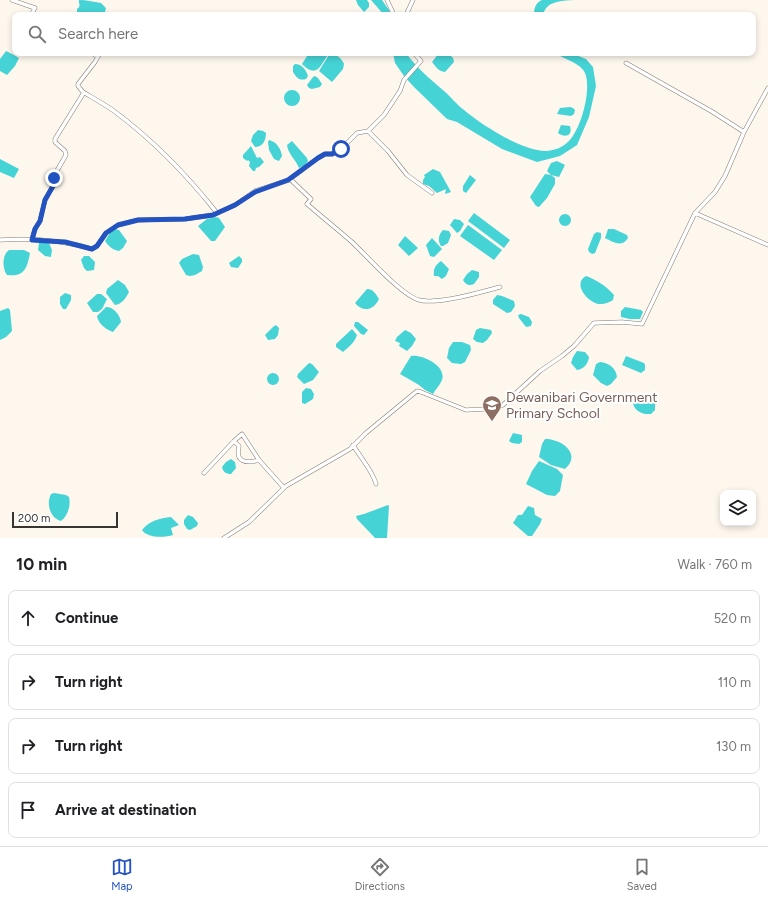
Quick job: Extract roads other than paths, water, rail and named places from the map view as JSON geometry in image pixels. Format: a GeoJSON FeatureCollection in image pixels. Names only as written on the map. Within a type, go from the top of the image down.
{"type":"FeatureCollection","features":[{"type":"Feature","properties":{"kind":"street"},"geometry":{"type":"LineString","coordinates":[[12,0],[34,8],[32,12]]}},
{"type":"Feature","properties":{"kind":"street"},"geometry":{"type":"LineString","coordinates":[[387,0],[393,12]]}},
{"type":"Feature","properties":{"kind":"street"},"geometry":{"type":"LineString","coordinates":[[407,12],[413,0]]}},
{"type":"Feature","properties":{"kind":"street"},"geometry":{"type":"LineString","coordinates":[[98,56],[78,86],[83,92],[114,112],[163,152],[217,213]]}},
{"type":"Feature","properties":{"kind":"street"},"geometry":{"type":"LineString","coordinates":[[0,240],[65,242],[92,249],[97,246],[106,233],[118,225],[138,220],[185,219],[217,213],[235,205],[255,192],[290,179],[318,158],[325,154],[332,154],[341,149],[356,133],[368,131],[384,115],[400,91],[404,80],[421,61],[417,56]]}},
{"type":"Feature","properties":{"kind":"street"},"geometry":{"type":"LineString","coordinates":[[626,63],[711,111],[744,132]]}},
{"type":"Feature","properties":{"kind":"street"},"geometry":{"type":"LineString","coordinates":[[224,538],[249,522],[284,488],[353,446],[417,391],[466,410],[485,410],[503,405],[540,371],[574,346],[594,323],[622,322],[642,324],[695,214],[715,192],[725,176],[744,132],[768,88]]}},
{"type":"Feature","properties":{"kind":"street"},"geometry":{"type":"LineString","coordinates":[[32,240],[35,229],[40,221],[45,200],[53,186],[55,174],[66,155],[65,151],[55,142],[55,139],[83,92]]}},
{"type":"Feature","properties":{"kind":"street"},"geometry":{"type":"LineString","coordinates":[[368,131],[388,151],[408,175],[432,193]]}},
{"type":"Feature","properties":{"kind":"street"},"geometry":{"type":"LineString","coordinates":[[290,179],[311,199],[307,204],[351,242],[390,280],[409,295],[419,300],[429,301],[452,299],[500,287]]}},
{"type":"Feature","properties":{"kind":"street"},"geometry":{"type":"LineString","coordinates":[[695,214],[768,245]]}},
{"type":"Feature","properties":{"kind":"street"},"geometry":{"type":"LineString","coordinates":[[204,473],[242,434],[259,460],[284,488]]}},
{"type":"Feature","properties":{"kind":"street"},"geometry":{"type":"LineString","coordinates":[[234,441],[239,446],[239,456],[244,462],[249,463],[259,460]]}},
{"type":"Feature","properties":{"kind":"street"},"geometry":{"type":"LineString","coordinates":[[353,446],[374,476],[376,484]]}},
{"type":"Feature","properties":{"kind":"water"},"geometry":{"type":"Polygon","coordinates":[[[356,0],[367,0],[369,7],[364,12],[356,0]]]}},
{"type":"Feature","properties":{"kind":"water"},"geometry":{"type":"Polygon","coordinates":[[[371,0],[382,0],[390,12],[381,12],[371,0]]]}},
{"type":"Feature","properties":{"kind":"water"},"geometry":{"type":"Polygon","coordinates":[[[542,0],[573,0],[551,4],[544,12],[534,12],[535,6],[542,0]]]}},
{"type":"Feature","properties":{"kind":"water"},"geometry":{"type":"Polygon","coordinates":[[[79,1],[101,3],[106,8],[105,12],[77,12],[80,5],[79,1]]]}},
{"type":"Feature","properties":{"kind":"water"},"geometry":{"type":"Polygon","coordinates":[[[6,51],[12,54],[12,56],[19,58],[15,66],[7,75],[0,71],[0,59],[6,51]]]}},
{"type":"Feature","properties":{"kind":"water"},"geometry":{"type":"Polygon","coordinates":[[[307,56],[327,56],[315,71],[302,64],[307,56]]]}},
{"type":"Feature","properties":{"kind":"water"},"geometry":{"type":"Polygon","coordinates":[[[328,56],[337,56],[342,60],[344,64],[343,69],[332,82],[319,71],[328,56]]]}},
{"type":"Feature","properties":{"kind":"water"},"geometry":{"type":"Polygon","coordinates":[[[394,56],[408,56],[429,78],[472,116],[503,136],[526,147],[537,150],[553,150],[569,141],[578,128],[584,108],[587,89],[585,73],[579,66],[561,56],[578,56],[586,59],[593,67],[596,86],[589,117],[577,145],[560,156],[537,162],[502,149],[457,122],[447,119],[414,87],[395,63],[394,56]]]}},
{"type":"Feature","properties":{"kind":"water"},"geometry":{"type":"Polygon","coordinates":[[[437,56],[451,56],[454,62],[445,72],[439,70],[432,62],[437,56]]]}},
{"type":"Feature","properties":{"kind":"water"},"geometry":{"type":"Polygon","coordinates":[[[295,64],[302,66],[305,70],[308,76],[306,79],[304,80],[298,78],[293,72],[293,66],[295,64]]]}},
{"type":"Feature","properties":{"kind":"water"},"geometry":{"type":"Polygon","coordinates":[[[315,76],[322,84],[320,87],[312,89],[309,88],[307,85],[315,76]]]}},
{"type":"Feature","properties":{"kind":"water"},"geometry":{"type":"Polygon","coordinates":[[[292,90],[299,95],[300,98],[295,105],[292,106],[285,101],[284,98],[289,91],[292,90]]]}},
{"type":"Feature","properties":{"kind":"water"},"geometry":{"type":"Polygon","coordinates":[[[570,107],[575,110],[574,114],[571,116],[557,114],[560,108],[570,107]]]}},
{"type":"Feature","properties":{"kind":"water"},"geometry":{"type":"Polygon","coordinates":[[[561,125],[570,126],[571,129],[568,135],[561,135],[558,133],[561,125]]]}},
{"type":"Feature","properties":{"kind":"water"},"geometry":{"type":"Polygon","coordinates":[[[258,130],[266,133],[266,136],[265,141],[260,146],[255,147],[251,141],[253,135],[258,130]]]}},
{"type":"Feature","properties":{"kind":"water"},"geometry":{"type":"Polygon","coordinates":[[[269,140],[274,142],[280,148],[282,156],[279,161],[274,159],[269,150],[269,140]]]}},
{"type":"Feature","properties":{"kind":"water"},"geometry":{"type":"Polygon","coordinates":[[[292,141],[308,161],[305,165],[299,168],[290,154],[287,145],[292,141]]]}},
{"type":"Feature","properties":{"kind":"water"},"geometry":{"type":"Polygon","coordinates":[[[251,146],[257,158],[260,157],[264,162],[256,168],[255,171],[253,171],[249,166],[250,162],[243,158],[243,155],[251,146]]]}},
{"type":"Feature","properties":{"kind":"water"},"geometry":{"type":"Polygon","coordinates":[[[0,159],[19,169],[14,178],[0,172],[0,159]]]}},
{"type":"Feature","properties":{"kind":"water"},"geometry":{"type":"Polygon","coordinates":[[[557,161],[565,165],[559,177],[551,175],[547,171],[551,163],[557,161]]]}},
{"type":"Feature","properties":{"kind":"water"},"geometry":{"type":"Polygon","coordinates":[[[433,169],[440,172],[451,192],[445,194],[446,189],[437,193],[429,186],[423,184],[425,177],[424,175],[433,169]]]}},
{"type":"Feature","properties":{"kind":"water"},"geometry":{"type":"Polygon","coordinates":[[[545,174],[551,175],[555,178],[555,184],[547,198],[539,207],[536,206],[530,197],[545,174]]]}},
{"type":"Feature","properties":{"kind":"water"},"geometry":{"type":"Polygon","coordinates":[[[470,175],[476,180],[466,193],[463,191],[463,186],[470,175]]]}},
{"type":"Feature","properties":{"kind":"water"},"geometry":{"type":"Polygon","coordinates":[[[474,213],[510,240],[504,248],[468,221],[474,213]]]}},
{"type":"Feature","properties":{"kind":"water"},"geometry":{"type":"Polygon","coordinates":[[[565,214],[569,216],[571,220],[569,224],[565,226],[561,224],[559,220],[561,216],[565,214]]]}},
{"type":"Feature","properties":{"kind":"water"},"geometry":{"type":"Polygon","coordinates":[[[216,217],[219,218],[225,227],[215,241],[211,241],[198,226],[207,219],[216,217]]]}},
{"type":"Feature","properties":{"kind":"water"},"geometry":{"type":"Polygon","coordinates":[[[454,219],[460,220],[464,224],[457,233],[450,225],[454,219]]]}},
{"type":"Feature","properties":{"kind":"water"},"geometry":{"type":"Polygon","coordinates":[[[468,225],[502,250],[494,260],[460,236],[468,225]]]}},
{"type":"Feature","properties":{"kind":"water"},"geometry":{"type":"Polygon","coordinates":[[[115,229],[119,230],[127,241],[123,248],[119,251],[111,248],[105,241],[111,231],[115,229]]]}},
{"type":"Feature","properties":{"kind":"water"},"geometry":{"type":"Polygon","coordinates":[[[608,229],[614,229],[627,235],[628,238],[623,243],[611,241],[605,238],[608,229]]]}},
{"type":"Feature","properties":{"kind":"water"},"geometry":{"type":"Polygon","coordinates":[[[443,230],[449,231],[451,235],[448,243],[441,246],[439,237],[443,230]]]}},
{"type":"Feature","properties":{"kind":"water"},"geometry":{"type":"Polygon","coordinates":[[[597,232],[601,233],[601,238],[595,253],[592,254],[588,249],[594,234],[597,232]]]}},
{"type":"Feature","properties":{"kind":"water"},"geometry":{"type":"Polygon","coordinates":[[[405,236],[418,248],[409,256],[398,245],[405,236]]]}},
{"type":"Feature","properties":{"kind":"water"},"geometry":{"type":"Polygon","coordinates":[[[432,238],[442,249],[434,257],[430,256],[426,245],[432,238]]]}},
{"type":"Feature","properties":{"kind":"water"},"geometry":{"type":"Polygon","coordinates":[[[39,243],[49,243],[52,250],[51,257],[45,256],[38,250],[39,243]]]}},
{"type":"Feature","properties":{"kind":"water"},"geometry":{"type":"Polygon","coordinates":[[[9,250],[24,250],[30,253],[26,267],[18,275],[7,275],[5,272],[4,258],[9,250]]]}},
{"type":"Feature","properties":{"kind":"water"},"geometry":{"type":"Polygon","coordinates":[[[193,254],[199,255],[203,267],[202,271],[190,276],[186,275],[179,263],[182,259],[193,254]]]}},
{"type":"Feature","properties":{"kind":"water"},"geometry":{"type":"Polygon","coordinates":[[[84,256],[89,256],[95,262],[94,270],[87,271],[84,268],[81,260],[84,256]]]}},
{"type":"Feature","properties":{"kind":"water"},"geometry":{"type":"Polygon","coordinates":[[[239,256],[242,259],[242,262],[238,268],[231,267],[229,263],[239,256]]]}},
{"type":"Feature","properties":{"kind":"water"},"geometry":{"type":"Polygon","coordinates":[[[441,261],[449,269],[446,276],[442,279],[438,276],[434,276],[434,270],[441,261]]]}},
{"type":"Feature","properties":{"kind":"water"},"geometry":{"type":"Polygon","coordinates":[[[472,270],[479,272],[479,277],[474,284],[468,285],[463,280],[472,270]]]}},
{"type":"Feature","properties":{"kind":"water"},"geometry":{"type":"Polygon","coordinates":[[[586,276],[598,281],[608,289],[614,295],[613,300],[601,304],[587,298],[581,289],[580,284],[586,276]]]}},
{"type":"Feature","properties":{"kind":"water"},"geometry":{"type":"Polygon","coordinates":[[[118,280],[125,285],[129,292],[124,300],[115,305],[106,293],[107,289],[118,280]]]}},
{"type":"Feature","properties":{"kind":"water"},"geometry":{"type":"Polygon","coordinates":[[[367,289],[373,291],[379,299],[374,306],[365,309],[361,308],[355,303],[367,289]]]}},
{"type":"Feature","properties":{"kind":"water"},"geometry":{"type":"Polygon","coordinates":[[[65,293],[71,295],[71,300],[66,309],[63,309],[60,304],[60,297],[65,293]]]}},
{"type":"Feature","properties":{"kind":"water"},"geometry":{"type":"Polygon","coordinates":[[[97,294],[101,294],[107,299],[102,309],[98,312],[93,312],[87,303],[97,294]]]}},
{"type":"Feature","properties":{"kind":"water"},"geometry":{"type":"Polygon","coordinates":[[[497,295],[514,301],[515,306],[511,312],[507,313],[493,304],[493,300],[497,295]]]}},
{"type":"Feature","properties":{"kind":"water"},"geometry":{"type":"Polygon","coordinates":[[[106,307],[109,307],[118,314],[121,322],[113,332],[108,330],[99,322],[97,316],[106,307]]]}},
{"type":"Feature","properties":{"kind":"water"},"geometry":{"type":"Polygon","coordinates":[[[625,307],[641,310],[643,312],[640,319],[621,317],[621,311],[625,307]]]}},
{"type":"Feature","properties":{"kind":"water"},"geometry":{"type":"Polygon","coordinates":[[[8,308],[10,310],[12,331],[0,340],[0,311],[8,308]]]}},
{"type":"Feature","properties":{"kind":"water"},"geometry":{"type":"Polygon","coordinates":[[[521,314],[529,317],[532,322],[531,326],[526,327],[519,318],[518,315],[521,314]]]}},
{"type":"Feature","properties":{"kind":"water"},"geometry":{"type":"Polygon","coordinates":[[[355,322],[358,322],[368,330],[364,335],[361,334],[354,326],[355,322]]]}},
{"type":"Feature","properties":{"kind":"water"},"geometry":{"type":"Polygon","coordinates":[[[276,325],[279,328],[278,335],[275,339],[268,340],[265,335],[276,325]]]}},
{"type":"Feature","properties":{"kind":"water"},"geometry":{"type":"Polygon","coordinates":[[[480,328],[491,330],[492,333],[483,343],[477,342],[473,339],[476,330],[480,328]]]}},
{"type":"Feature","properties":{"kind":"water"},"geometry":{"type":"Polygon","coordinates":[[[352,329],[357,335],[356,338],[343,352],[336,347],[336,344],[352,329]]]}},
{"type":"Feature","properties":{"kind":"water"},"geometry":{"type":"Polygon","coordinates":[[[405,330],[411,333],[416,339],[407,351],[399,346],[400,343],[395,341],[397,337],[405,330]]]}},
{"type":"Feature","properties":{"kind":"water"},"geometry":{"type":"Polygon","coordinates":[[[453,342],[462,342],[470,345],[471,350],[465,362],[461,364],[452,363],[447,358],[449,348],[453,342]]]}},
{"type":"Feature","properties":{"kind":"water"},"geometry":{"type":"Polygon","coordinates":[[[577,351],[585,352],[589,357],[585,366],[582,369],[577,370],[571,363],[577,351]]]}},
{"type":"Feature","properties":{"kind":"water"},"geometry":{"type":"Polygon","coordinates":[[[411,356],[427,359],[441,370],[443,375],[442,380],[433,394],[400,374],[411,356]]]}},
{"type":"Feature","properties":{"kind":"water"},"geometry":{"type":"Polygon","coordinates":[[[626,356],[644,363],[645,370],[641,373],[622,365],[626,356]]]}},
{"type":"Feature","properties":{"kind":"water"},"geometry":{"type":"Polygon","coordinates":[[[600,362],[612,366],[617,377],[607,386],[601,383],[593,375],[596,364],[600,362]]]}},
{"type":"Feature","properties":{"kind":"water"},"geometry":{"type":"Polygon","coordinates":[[[309,363],[312,364],[319,372],[313,380],[304,384],[297,377],[309,363]]]}},
{"type":"Feature","properties":{"kind":"water"},"geometry":{"type":"Polygon","coordinates":[[[275,373],[278,374],[278,384],[271,385],[268,384],[267,377],[268,374],[275,373]]]}},
{"type":"Feature","properties":{"kind":"water"},"geometry":{"type":"Polygon","coordinates":[[[306,388],[311,389],[314,394],[313,399],[305,404],[302,403],[302,392],[306,388]]]}},
{"type":"Feature","properties":{"kind":"water"},"geometry":{"type":"Polygon","coordinates":[[[643,395],[655,399],[655,410],[651,414],[640,412],[633,405],[633,397],[643,395]]]}},
{"type":"Feature","properties":{"kind":"water"},"geometry":{"type":"Polygon","coordinates":[[[513,433],[522,435],[522,442],[519,444],[509,441],[513,433]]]}},
{"type":"Feature","properties":{"kind":"water"},"geometry":{"type":"Polygon","coordinates":[[[545,439],[558,442],[568,448],[571,453],[571,458],[570,463],[565,469],[551,465],[539,457],[542,444],[545,439]]]}},
{"type":"Feature","properties":{"kind":"water"},"geometry":{"type":"Polygon","coordinates":[[[231,459],[235,462],[236,468],[231,474],[229,474],[224,471],[222,467],[231,459]]]}},
{"type":"Feature","properties":{"kind":"water"},"geometry":{"type":"Polygon","coordinates":[[[539,461],[557,469],[563,475],[560,491],[555,496],[547,495],[526,484],[539,461]]]}},
{"type":"Feature","properties":{"kind":"water"},"geometry":{"type":"Polygon","coordinates":[[[54,493],[69,497],[70,503],[68,510],[61,521],[54,517],[49,506],[51,494],[54,493]]]}},
{"type":"Feature","properties":{"kind":"water"},"geometry":{"type":"Polygon","coordinates":[[[388,505],[387,538],[375,538],[357,519],[356,516],[388,505]]]}},
{"type":"Feature","properties":{"kind":"water"},"geometry":{"type":"Polygon","coordinates":[[[528,506],[534,508],[535,515],[542,519],[532,536],[528,536],[513,523],[518,515],[522,515],[528,506]]]}},
{"type":"Feature","properties":{"kind":"water"},"geometry":{"type":"Polygon","coordinates":[[[188,515],[193,517],[198,523],[197,526],[190,530],[187,529],[184,524],[184,520],[188,515]]]}},
{"type":"Feature","properties":{"kind":"water"},"geometry":{"type":"Polygon","coordinates":[[[171,517],[179,525],[171,528],[173,535],[156,537],[144,533],[142,530],[155,520],[171,517]]]}},
{"type":"Feature","properties":{"kind":"place","name":"Dewanibari Government Primary School"},"geometry":{"type":"Point","coordinates":[492,422]}}]}
